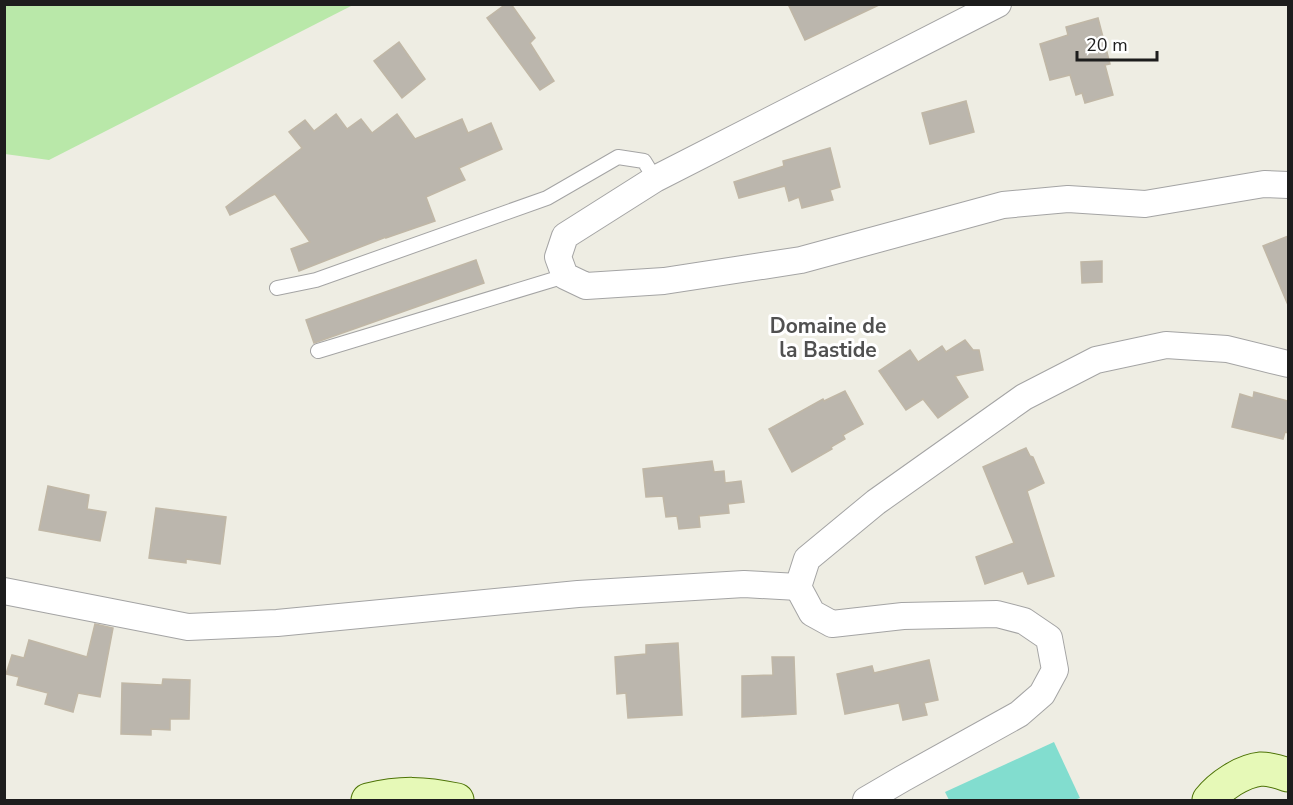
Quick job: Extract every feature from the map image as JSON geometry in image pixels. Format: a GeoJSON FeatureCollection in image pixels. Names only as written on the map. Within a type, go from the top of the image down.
{"type":"FeatureCollection","features":[{"type":"Feature","properties":{"kind":"street"},"geometry":{"type":"LineString","coordinates":[[998,4],[655,179],[565,236],[558,257],[565,276],[586,286],[664,281],[801,260],[1003,205],[1068,199],[1145,204],[1264,184],[1288,184]]}},
{"type":"Feature","properties":{"kind":"street"},"geometry":{"type":"LineString","coordinates":[[866,801],[1019,714],[1042,694],[1055,670],[1049,638],[1024,621],[997,614],[903,616],[832,624],[812,613],[798,587],[807,559],[876,502],[1024,397],[1096,360],[1166,345],[1227,349],[1288,364]]}},
{"type":"Feature","properties":{"kind":"street"},"geometry":{"type":"LineString","coordinates":[[4,591],[188,627],[277,623],[578,594],[744,584],[798,587]]}},
{"type":"Feature","properties":{"kind":"street"},"geometry":{"type":"LineString","coordinates":[[1209,801],[1226,783],[1244,774],[1261,769],[1280,771],[1288,775]]}},
{"type":"Feature","properties":{"kind":"street"},"geometry":{"type":"LineString","coordinates":[[368,801],[410,793],[457,801]]}},
{"type":"Feature","properties":{"kind":"lane"},"geometry":{"type":"LineString","coordinates":[[278,288],[316,280],[547,198],[618,158],[644,161],[655,179]]}},
{"type":"Feature","properties":{"kind":"lane"},"geometry":{"type":"LineString","coordinates":[[318,351],[565,276]]}},
{"type":"Feature","properties":{"kind":"green space"},"geometry":{"type":"Polygon","coordinates":[[[5,4],[353,5],[49,160],[5,154],[5,4]]]}},
{"type":"Feature","properties":{"kind":"shaded area"},"geometry":{"type":"Polygon","coordinates":[[[1054,742],[1080,798],[1074,800],[949,800],[945,792],[1054,742]]]}},
{"type":"Feature","properties":{"kind":"building"},"geometry":{"type":"Polygon","coordinates":[[[506,4],[511,4],[535,38],[530,43],[554,81],[540,90],[487,18],[506,4]]]}},
{"type":"Feature","properties":{"kind":"building"},"geometry":{"type":"Polygon","coordinates":[[[788,4],[881,4],[805,40],[788,4]]]}},
{"type":"Feature","properties":{"kind":"building"},"geometry":{"type":"Polygon","coordinates":[[[1098,18],[1110,64],[1105,65],[1113,95],[1085,103],[1082,93],[1076,95],[1070,75],[1050,80],[1040,44],[1068,35],[1066,27],[1098,18]]]}},
{"type":"Feature","properties":{"kind":"building"},"geometry":{"type":"Polygon","coordinates":[[[399,42],[425,79],[402,98],[374,61],[399,42]]]}},
{"type":"Feature","properties":{"kind":"building"},"geometry":{"type":"Polygon","coordinates":[[[966,101],[974,132],[930,144],[922,113],[966,101]]]}},
{"type":"Feature","properties":{"kind":"building"},"geometry":{"type":"Polygon","coordinates":[[[336,114],[347,129],[361,119],[372,133],[397,114],[415,139],[462,119],[468,133],[491,123],[502,149],[459,168],[465,180],[426,197],[435,221],[386,237],[299,271],[291,249],[310,242],[275,194],[230,215],[226,207],[302,148],[289,132],[305,120],[314,131],[336,114]]]}},
{"type":"Feature","properties":{"kind":"building"},"geometry":{"type":"Polygon","coordinates":[[[830,148],[840,187],[830,190],[833,200],[802,208],[799,197],[789,201],[785,186],[739,198],[734,182],[784,166],[783,161],[830,148]]]}},
{"type":"Feature","properties":{"kind":"building"},"geometry":{"type":"Polygon","coordinates":[[[1288,236],[1288,305],[1263,246],[1288,236]]]}},
{"type":"Feature","properties":{"kind":"building"},"geometry":{"type":"Polygon","coordinates":[[[476,260],[484,283],[314,343],[306,320],[476,260]]]}},
{"type":"Feature","properties":{"kind":"building"},"geometry":{"type":"Polygon","coordinates":[[[1102,261],[1102,282],[1082,283],[1081,262],[1102,261]]]}},
{"type":"Feature","properties":{"kind":"building"},"geometry":{"type":"Polygon","coordinates":[[[965,340],[973,350],[979,350],[983,370],[955,376],[968,397],[938,418],[923,399],[906,410],[879,371],[910,350],[918,362],[942,346],[946,352],[965,340]]]}},
{"type":"Feature","properties":{"kind":"building"},"geometry":{"type":"Polygon","coordinates":[[[845,391],[863,424],[843,435],[845,439],[831,447],[832,449],[792,472],[769,429],[823,399],[824,401],[845,391]]]}},
{"type":"Feature","properties":{"kind":"building"},"geometry":{"type":"Polygon","coordinates":[[[1254,392],[1288,401],[1288,433],[1285,432],[1283,439],[1232,427],[1240,394],[1253,398],[1254,392]]]}},
{"type":"Feature","properties":{"kind":"building"},"geometry":{"type":"Polygon","coordinates":[[[1026,448],[1033,457],[1044,483],[1027,491],[1054,576],[1028,584],[1023,571],[985,584],[976,557],[1014,543],[983,467],[1026,448]]]}},
{"type":"Feature","properties":{"kind":"building"},"geometry":{"type":"Polygon","coordinates":[[[712,461],[714,472],[724,471],[725,483],[741,481],[744,502],[728,504],[729,513],[699,516],[700,527],[679,529],[677,516],[666,517],[663,496],[646,497],[643,469],[712,461]]]}},
{"type":"Feature","properties":{"kind":"building"},"geometry":{"type":"Polygon","coordinates":[[[48,486],[89,495],[87,509],[106,512],[100,541],[39,530],[48,486]]]}},
{"type":"Feature","properties":{"kind":"building"},"geometry":{"type":"Polygon","coordinates":[[[156,508],[226,517],[220,564],[186,559],[186,563],[149,558],[156,508]]]}},
{"type":"Feature","properties":{"kind":"building"},"geometry":{"type":"Polygon","coordinates":[[[95,624],[113,628],[100,697],[78,693],[73,712],[45,704],[48,693],[17,685],[19,677],[6,674],[12,655],[24,658],[29,640],[87,657],[95,624]]]}},
{"type":"Feature","properties":{"kind":"building"},"geometry":{"type":"Polygon","coordinates":[[[678,643],[682,715],[628,718],[626,693],[617,694],[615,657],[646,654],[646,645],[678,643]]]}},
{"type":"Feature","properties":{"kind":"building"},"geometry":{"type":"Polygon","coordinates":[[[772,657],[794,657],[796,714],[742,717],[742,676],[773,675],[772,657]]]}},
{"type":"Feature","properties":{"kind":"building"},"geometry":{"type":"Polygon","coordinates":[[[929,660],[938,700],[924,703],[927,715],[903,720],[899,703],[845,714],[837,674],[872,666],[874,673],[929,660]]]}},
{"type":"Feature","properties":{"kind":"building"},"geometry":{"type":"Polygon","coordinates":[[[163,679],[190,680],[189,719],[170,719],[170,730],[151,729],[151,735],[121,734],[122,683],[162,685],[163,679]]]}},
{"type":"Feature","properties":{"kind":"district","name":"Domaine de la Bastide"},"geometry":{"type":"Point","coordinates":[828,338]}}]}
